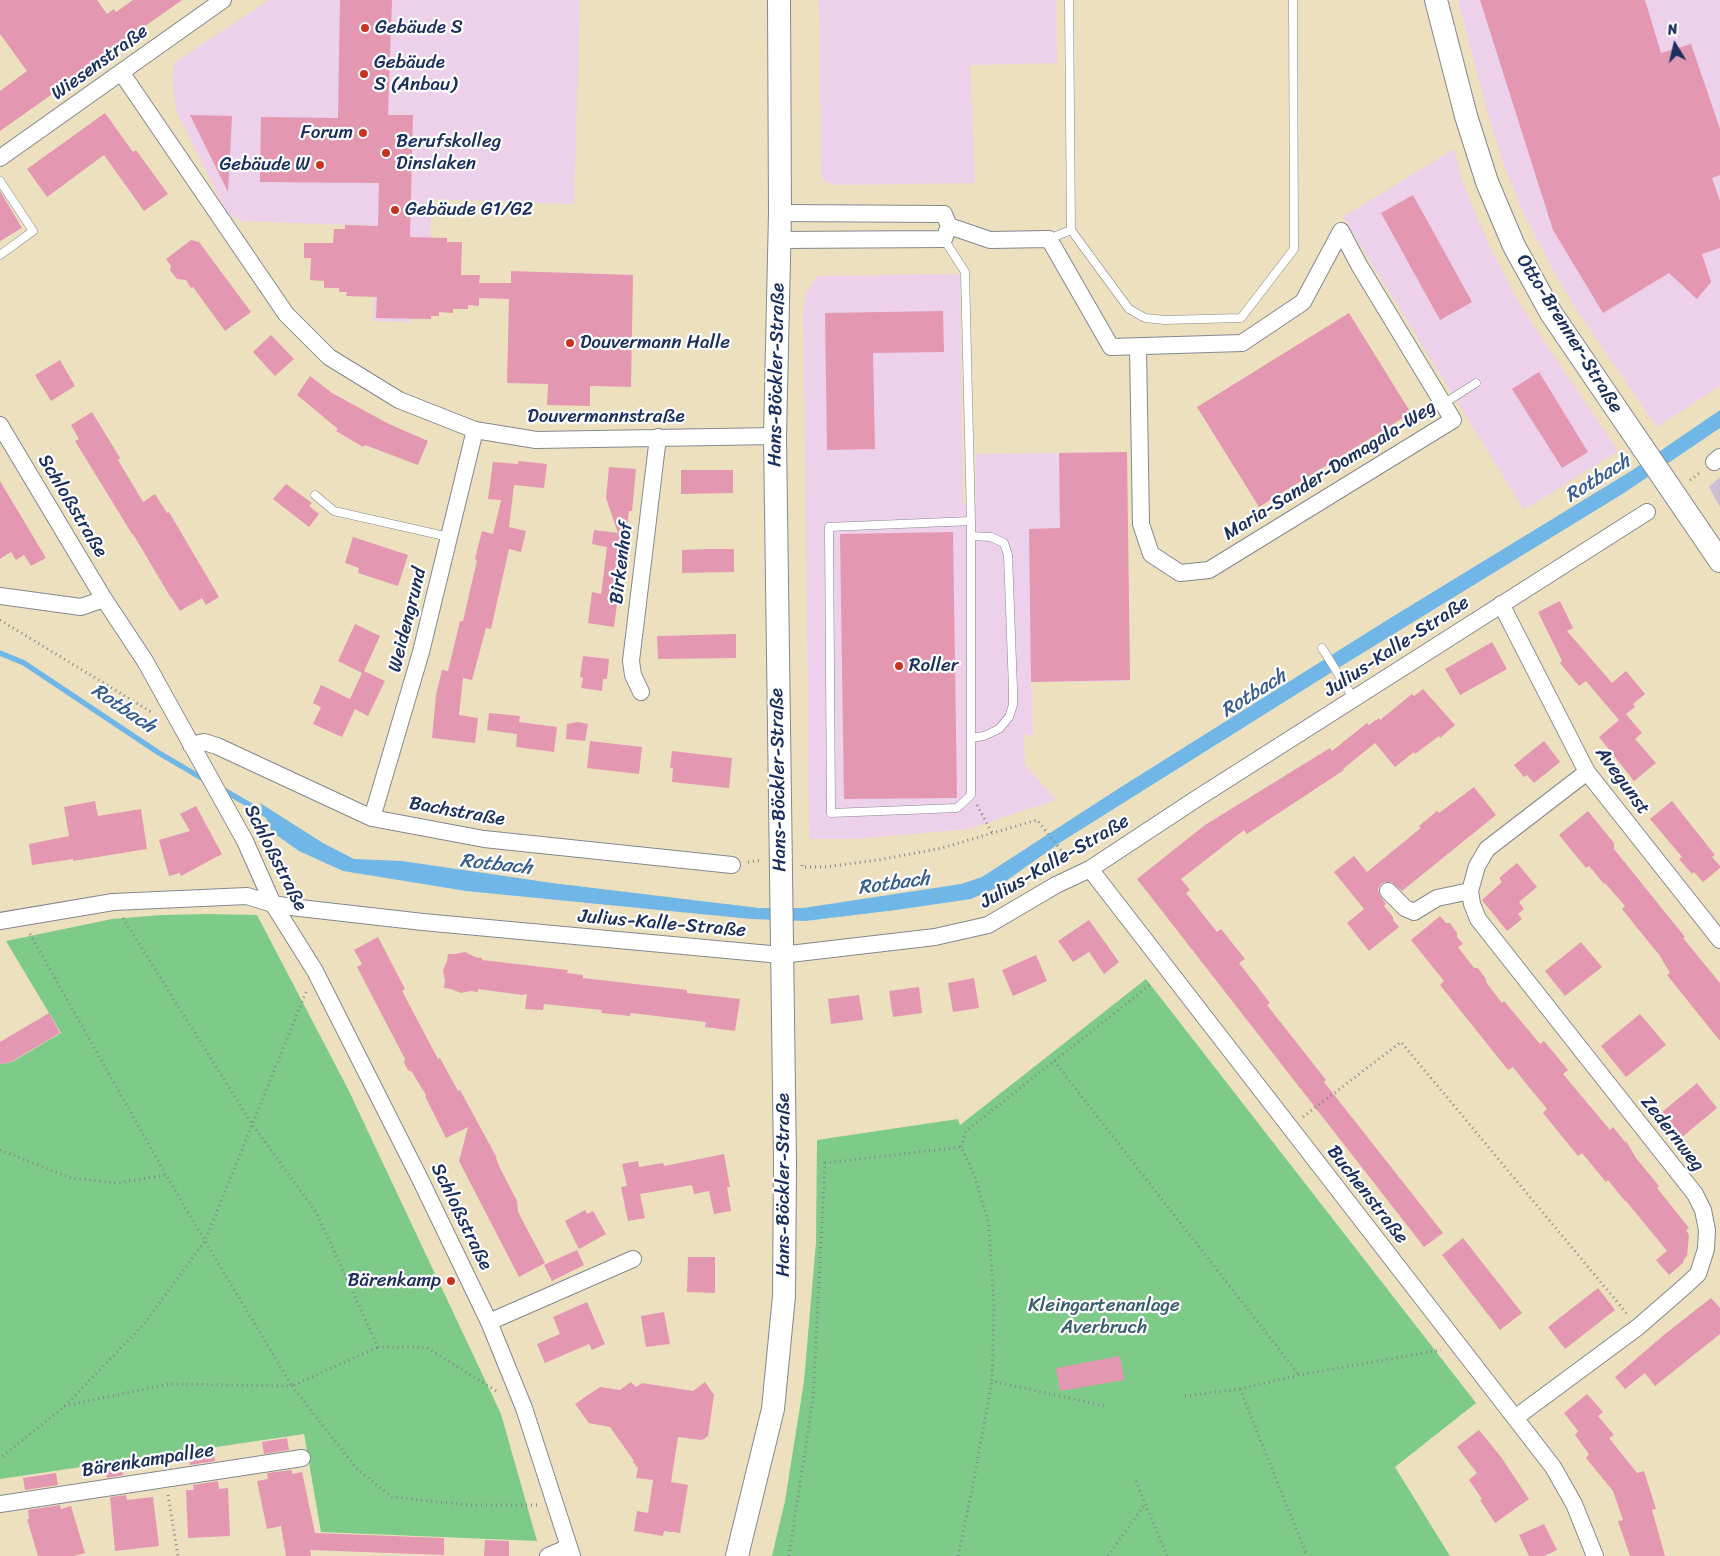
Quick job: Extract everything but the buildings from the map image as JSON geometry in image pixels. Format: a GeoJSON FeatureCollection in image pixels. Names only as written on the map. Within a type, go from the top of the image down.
{"type":"FeatureCollection","features":[{"type":"Feature","properties":{"kind":"main road","name":"Hans-Böckler-Straße"},"geometry":{"type":"LineString","coordinates":[[737,1556],[773,1408],[784,1296],[785,1163],[775,436],[780,214],[779,0]]}},
{"type":"Feature","properties":{"kind":"main road","name":"Otto-Brenner-Straße"},"geometry":{"type":"LineString","coordinates":[[1436,0],[1466,116],[1487,182],[1514,246],[1551,313],[1720,561]]}},
{"type":"Feature","properties":{"kind":"street","name":"Wiesenstraße"},"geometry":{"type":"LineString","coordinates":[[0,158],[222,0]]}},
{"type":"Feature","properties":{"kind":"street","name":"Douvermannstraße"},"geometry":{"type":"LineString","coordinates":[[121,72],[286,314],[329,357],[399,400],[475,430],[536,440],[775,436]]}},
{"type":"Feature","properties":{"kind":"street"},"geometry":{"type":"LineString","coordinates":[[780,214],[946,226],[990,240],[1049,239]]}},
{"type":"Feature","properties":{"kind":"street"},"geometry":{"type":"LineString","coordinates":[[779,240],[946,226]]}},
{"type":"Feature","properties":{"kind":"street","name":"Maria-Sander-Domagala-Weg"},"geometry":{"type":"LineString","coordinates":[[1049,239],[1111,347],[1242,343],[1303,302],[1344,227],[1359,265],[1453,420],[1209,570],[1180,573],[1152,554],[1141,524],[1138,347]]}},
{"type":"Feature","properties":{"kind":"street","name":"Schloßstraße"},"geometry":{"type":"LineString","coordinates":[[0,425],[104,599],[145,661],[246,841],[273,904],[314,971],[420,1179],[489,1322],[524,1408],[571,1552],[548,1556]]}},
{"type":"Feature","properties":{"kind":"street","name":"Weidengrund"},"geometry":{"type":"LineString","coordinates":[[372,818],[421,652],[475,430]]}},
{"type":"Feature","properties":{"kind":"street","name":"Birkenhof"},"geometry":{"type":"LineString","coordinates":[[641,692],[633,675],[631,661],[658,437]]}},
{"type":"Feature","properties":{"kind":"street","name":"Julius-Kalle-Straße"},"geometry":{"type":"LineString","coordinates":[[0,921],[113,902],[247,896],[273,904],[423,922],[782,955],[935,937],[988,925],[1056,885],[1090,869],[1193,801],[1647,512]]}},
{"type":"Feature","properties":{"kind":"street"},"geometry":{"type":"LineString","coordinates":[[0,596],[81,607],[104,599]]}},
{"type":"Feature","properties":{"kind":"street","name":"Avegunst"},"geometry":{"type":"LineString","coordinates":[[1501,604],[1587,772],[1720,940]]}},
{"type":"Feature","properties":{"kind":"street","name":"Bachstraße"},"geometry":{"type":"LineString","coordinates":[[191,745],[204,742],[218,746],[372,818],[484,839],[732,865]]}},
{"type":"Feature","properties":{"kind":"street"},"geometry":{"type":"LineString","coordinates":[[1388,891],[1405,908],[1414,912],[1437,898],[1470,891],[1477,866],[1487,849],[1587,772]]}},
{"type":"Feature","properties":{"kind":"street","name":"Buchenstraße"},"geometry":{"type":"LineString","coordinates":[[1090,869],[1553,1467],[1574,1504],[1595,1556]]}},
{"type":"Feature","properties":{"kind":"street","name":"Zedernweg"},"geometry":{"type":"LineString","coordinates":[[1470,891],[1478,920],[1695,1194],[1703,1210],[1706,1230],[1706,1249],[1698,1274],[1638,1327],[1515,1418]]}},
{"type":"Feature","properties":{"kind":"street"},"geometry":{"type":"LineString","coordinates":[[489,1322],[633,1259]]}},
{"type":"Feature","properties":{"kind":"street","name":"Bärenkampallee"},"geometry":{"type":"LineString","coordinates":[[0,1504],[302,1458]]}},
{"type":"Feature","properties":{"kind":"lane"},"geometry":{"type":"LineString","coordinates":[[1069,0],[1071,230],[1129,309],[1145,318],[1165,320],[1241,318],[1294,249],[1293,0]]}},
{"type":"Feature","properties":{"kind":"lane"},"geometry":{"type":"LineString","coordinates":[[0,181],[33,231],[0,255]]}},
{"type":"Feature","properties":{"kind":"lane"},"geometry":{"type":"LineString","coordinates":[[946,226],[965,272],[971,521],[971,795],[957,808],[831,813],[828,527],[971,521]]}},
{"type":"Feature","properties":{"kind":"lane"},"geometry":{"type":"LineString","coordinates":[[1049,239],[1071,230]]}},
{"type":"Feature","properties":{"kind":"lane"},"geometry":{"type":"LineString","coordinates":[[1443,404],[1476,383]]}},
{"type":"Feature","properties":{"kind":"lane"},"geometry":{"type":"LineString","coordinates":[[315,496],[334,511],[449,537]]}},
{"type":"Feature","properties":{"kind":"lane"},"geometry":{"type":"LineString","coordinates":[[971,536],[991,537],[1004,543],[1008,555],[1013,688],[1013,705],[1009,717],[999,729],[984,736],[971,738]]}},
{"type":"Feature","properties":{"kind":"lane"},"geometry":{"type":"LineString","coordinates":[[1322,648],[1354,699]]}},
{"type":"Feature","properties":{"kind":"path"},"geometry":{"type":"LineString","coordinates":[[0,620],[169,724],[180,724]]}},
{"type":"Feature","properties":{"kind":"path"},"geometry":{"type":"LineString","coordinates":[[971,795],[992,833]]}},
{"type":"Feature","properties":{"kind":"path"},"geometry":{"type":"LineString","coordinates":[[802,867],[825,867],[878,860],[942,848],[1037,820],[1061,850]]}},
{"type":"Feature","properties":{"kind":"path"},"geometry":{"type":"LineString","coordinates":[[113,902],[252,1124],[316,1212],[378,1347]]}},
{"type":"Feature","properties":{"kind":"path"},"geometry":{"type":"LineString","coordinates":[[17,917],[30,934],[166,1175],[292,1386],[356,1468],[392,1497],[468,1505],[555,1505]]}},
{"type":"Feature","properties":{"kind":"path"},"geometry":{"type":"LineString","coordinates":[[0,1458],[64,1406],[143,1325],[205,1241],[314,971]]}},
{"type":"Feature","properties":{"kind":"path"},"geometry":{"type":"LineString","coordinates":[[958,1556],[992,1381],[994,1306],[989,1225],[974,1174],[961,1147],[966,1131],[1150,985]]}},
{"type":"Feature","properties":{"kind":"path"},"geometry":{"type":"LineString","coordinates":[[1289,1128],[1401,1042],[1638,1327]]}},
{"type":"Feature","properties":{"kind":"path"},"geometry":{"type":"LineString","coordinates":[[1054,1060],[1299,1375]]}},
{"type":"Feature","properties":{"kind":"path"},"geometry":{"type":"LineString","coordinates":[[788,1556],[814,1398],[825,1163],[961,1147]]}},
{"type":"Feature","properties":{"kind":"path"},"geometry":{"type":"LineString","coordinates":[[0,1150],[70,1178],[117,1183],[166,1175]]}},
{"type":"Feature","properties":{"kind":"path"},"geometry":{"type":"LineString","coordinates":[[64,1406],[168,1384],[292,1386],[378,1347],[426,1347],[524,1408]]}},
{"type":"Feature","properties":{"kind":"path"},"geometry":{"type":"LineString","coordinates":[[1185,1396],[1240,1389],[1299,1375],[1459,1347]]}},
{"type":"Feature","properties":{"kind":"path"},"geometry":{"type":"LineString","coordinates":[[992,1381],[1105,1406]]}},
{"type":"Feature","properties":{"kind":"path"},"geometry":{"type":"LineString","coordinates":[[1240,1389],[1307,1556]]}},
{"type":"Feature","properties":{"kind":"path"},"geometry":{"type":"LineString","coordinates":[[165,1479],[178,1556]]}},
{"type":"Feature","properties":{"kind":"path"},"geometry":{"type":"LineString","coordinates":[[1136,1481],[1167,1556]]}},
{"type":"Feature","properties":{"kind":"path"},"geometry":{"type":"LineString","coordinates":[[1108,1556],[1146,1503]]}},
{"type":"Feature","properties":{"kind":"shaded area","name":"Berufskolleg Dinslaken"},"geometry":{"type":"Polygon","coordinates":[[[269,0],[580,0],[574,204],[431,199],[430,273],[412,273],[411,322],[373,321],[376,226],[242,221],[227,213],[176,111],[172,75],[174,63],[269,0]]]}},
{"type":"Feature","properties":{"kind":"shaded area"},"geometry":{"type":"Polygon","coordinates":[[[819,0],[1056,0],[1057,63],[970,65],[975,183],[835,185],[825,182],[821,175],[819,0]]]}},
{"type":"Feature","properties":{"kind":"shaded area"},"geometry":{"type":"Polygon","coordinates":[[[1458,0],[1720,0],[1720,386],[1657,427],[1576,309],[1523,212],[1504,165],[1487,111],[1458,0]]]}},
{"type":"Feature","properties":{"kind":"shaded area"},"geometry":{"type":"Polygon","coordinates":[[[1454,149],[1461,177],[1472,206],[1492,251],[1517,299],[1618,451],[1524,510],[1343,217],[1454,149]]]}},
{"type":"Feature","properties":{"kind":"shaded area"},"geometry":{"type":"Polygon","coordinates":[[[960,274],[963,505],[976,504],[976,454],[1127,452],[1130,681],[1031,682],[1033,735],[1024,735],[1025,765],[1056,800],[968,829],[857,839],[809,839],[803,317],[805,296],[811,284],[819,276],[960,274]]]}},
{"type":"Feature","properties":{"kind":"shaded area"},"geometry":{"type":"Polygon","coordinates":[[[1720,477],[1720,507],[1709,487],[1720,477]]]}},
{"type":"Feature","properties":{"kind":"green space"},"geometry":{"type":"Polygon","coordinates":[[[208,914],[257,915],[348,1089],[501,1414],[537,1541],[321,1532],[304,1434],[0,1479],[0,1064],[12,1062],[61,1033],[6,941],[112,919],[208,914]]]}},
{"type":"Feature","properties":{"kind":"green space","name":"Kleingartenanlage Averbruch"},"geometry":{"type":"Polygon","coordinates":[[[1146,979],[1476,1403],[1395,1467],[1450,1556],[772,1556],[785,1501],[804,1381],[816,1242],[817,1140],[958,1119],[960,1125],[1146,979]]]}},
{"type":"Feature","properties":{"kind":"water"},"geometry":{"type":"Polygon","coordinates":[[[1720,410],[1720,428],[1624,493],[1348,662],[1061,842],[996,888],[971,899],[805,921],[751,919],[466,891],[343,871],[299,851],[272,832],[260,803],[323,843],[354,859],[402,861],[552,883],[759,908],[803,908],[961,884],[982,877],[1121,787],[1392,617],[1631,471],[1720,410]]]}},
{"type":"Feature","properties":{"kind":"waterway","name":"Rotbach"},"geometry":{"type":"LineString","coordinates":[[0,653],[24,663],[159,753],[205,780]]}},
{"type":"Feature","properties":{"kind":"waterway","name":"Rotbach"},"geometry":{"type":"LineString","coordinates":[[222,789],[270,817]]}},
{"type":"Feature","properties":{"kind":"place","name":"Gebäude S"},"geometry":{"type":"Point","coordinates":[365,28]}},
{"type":"Feature","properties":{"kind":"place","name":"Gebäude S (Anbau)"},"geometry":{"type":"Point","coordinates":[364,74]}},
{"type":"Feature","properties":{"kind":"place","name":"Forum"},"geometry":{"type":"Point","coordinates":[363,133]}},
{"type":"Feature","properties":{"kind":"place","name":"Berufskolleg Dinslaken"},"geometry":{"type":"Point","coordinates":[386,153]}},
{"type":"Feature","properties":{"kind":"place","name":"Gebäude W"},"geometry":{"type":"Point","coordinates":[320,165]}},
{"type":"Feature","properties":{"kind":"place","name":"Gebäude G1/G2"},"geometry":{"type":"Point","coordinates":[395,210]}},
{"type":"Feature","properties":{"kind":"place","name":"Douvermann Halle"},"geometry":{"type":"Point","coordinates":[570,343]}},
{"type":"Feature","properties":{"kind":"place","name":"Roller"},"geometry":{"type":"Point","coordinates":[899,666]}},
{"type":"Feature","properties":{"kind":"place","name":"Bärenkamp"},"geometry":{"type":"Point","coordinates":[451,1281]}}]}
